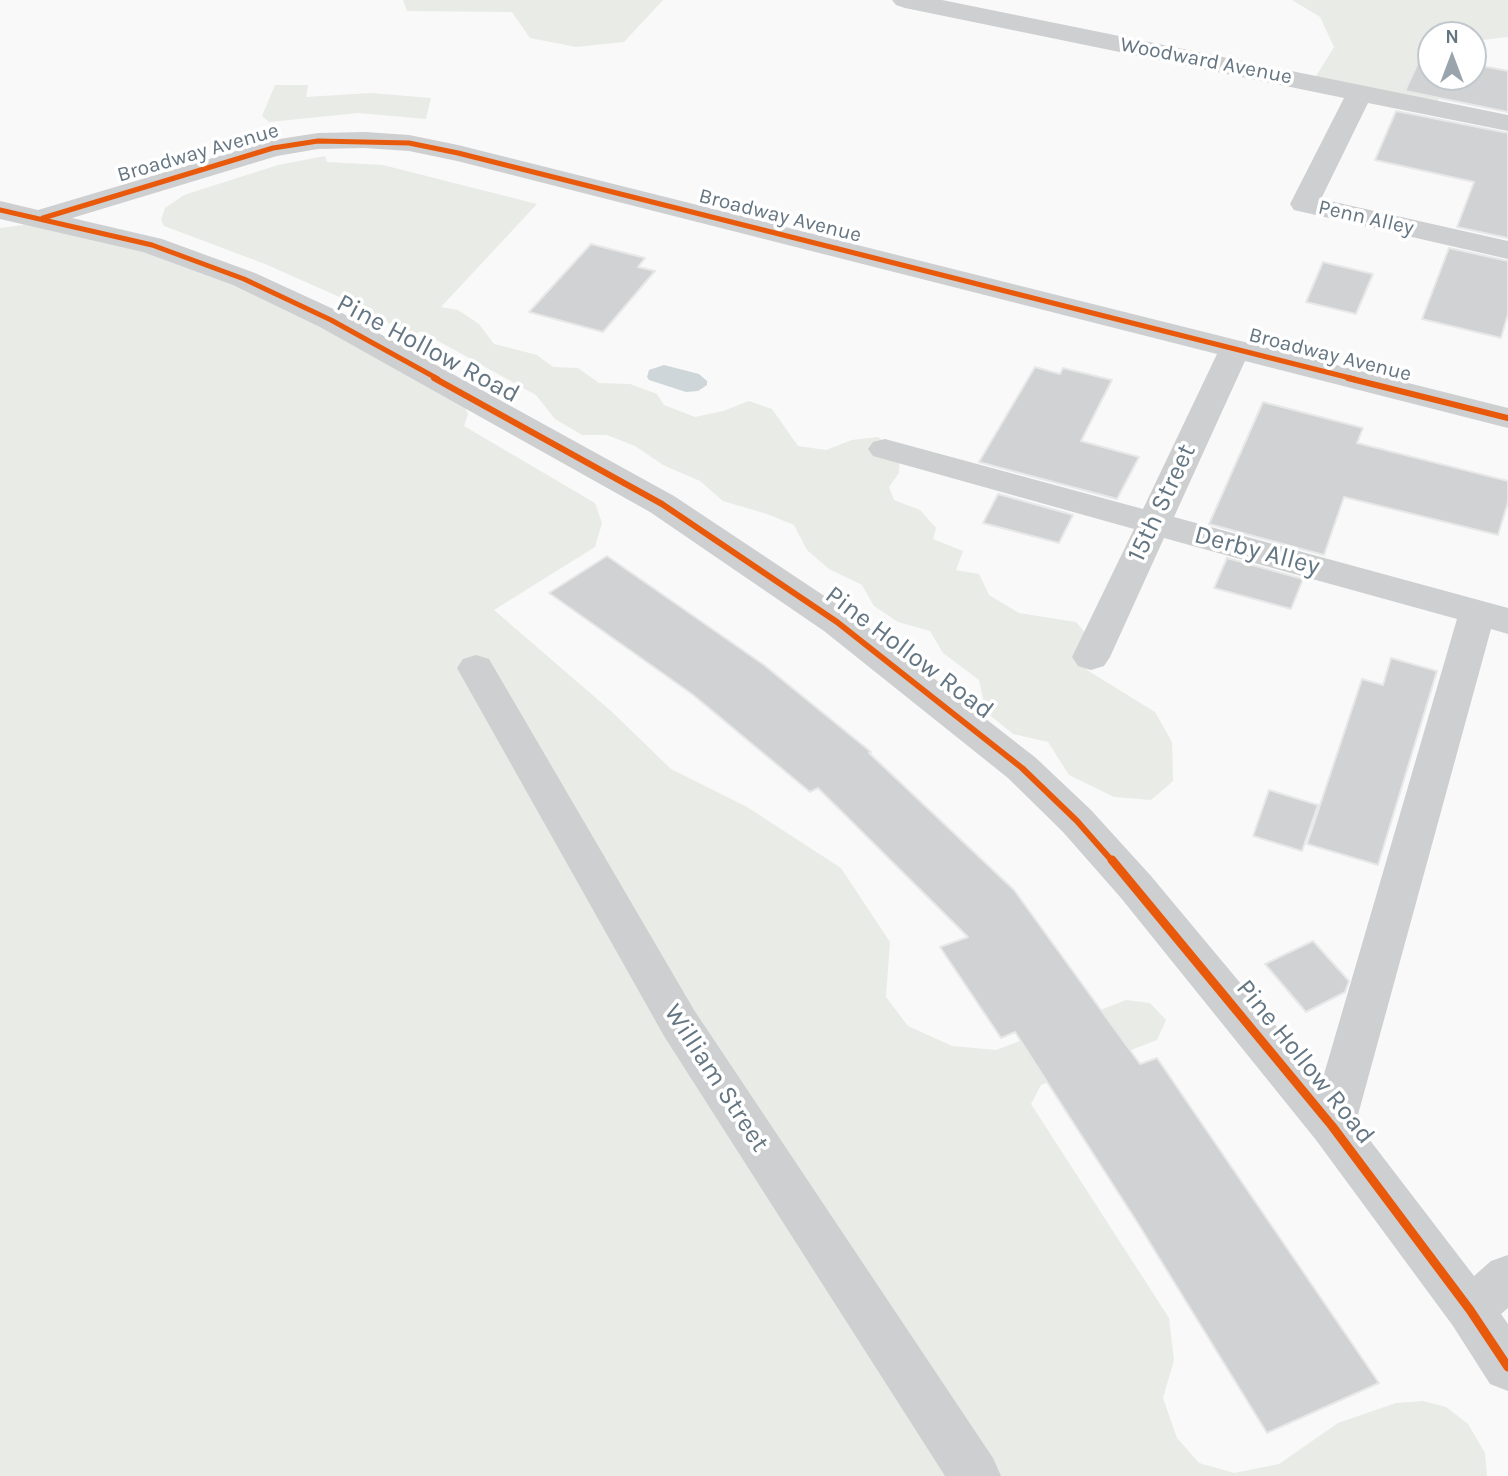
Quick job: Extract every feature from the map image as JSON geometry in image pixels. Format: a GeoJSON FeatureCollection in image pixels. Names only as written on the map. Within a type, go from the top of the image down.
{"type":"FeatureCollection","features":[{"type":"Feature","properties":{"kind":"street","name":"Woodward Avenue"},"geometry":{"type":"LineString","coordinates":[[905,0],[1508,123]]}},
{"type":"Feature","properties":{"kind":"street","name":"Penn Alley"},"geometry":{"type":"LineString","coordinates":[[1360,92],[1304,204],[1508,250]]}},
{"type":"Feature","properties":{"kind":"street","name":"Broadway Avenue"},"geometry":{"type":"LineString","coordinates":[[43,218],[273,148],[318,141],[409,143],[470,156],[1508,418]]}},
{"type":"Feature","properties":{"kind":"street","name":"Pine Hollow Road"},"geometry":{"type":"LineString","coordinates":[[0,210],[152,245],[244,279],[331,320],[662,504],[837,622],[1022,768],[1077,821],[1136,887],[1332,1126],[1470,1310],[1508,1367]]}},
{"type":"Feature","properties":{"kind":"street","name":"15th Street"},"geometry":{"type":"LineString","coordinates":[[1091,656],[1235,350]]}},
{"type":"Feature","properties":{"kind":"street","name":"Derby Alley"},"geometry":{"type":"LineString","coordinates":[[885,449],[1493,617]]}},
{"type":"Feature","properties":{"kind":"street"},"geometry":{"type":"LineString","coordinates":[[1332,1126],[1493,617]]}},
{"type":"Feature","properties":{"kind":"street","name":"William Street"},"geometry":{"type":"LineString","coordinates":[[476,668],[679,1023],[975,1476]]}},
{"type":"Feature","properties":{"kind":"street"},"geometry":{"type":"LineString","coordinates":[[1470,1310],[1508,1277]]}},
{"type":"Feature","properties":{"kind":"shaded area"},"geometry":{"type":"Polygon","coordinates":[[[403,0],[663,0],[624,42],[576,47],[530,38],[512,12],[407,11],[403,0]]]}},
{"type":"Feature","properties":{"kind":"shaded area"},"geometry":{"type":"Polygon","coordinates":[[[1292,0],[1508,0],[1508,37],[1487,39],[1487,21],[1417,21],[1417,91],[1443,91],[1436,106],[1313,81],[1334,47],[1320,17],[1292,0]]]}},
{"type":"Feature","properties":{"kind":"shaded area"},"geometry":{"type":"Polygon","coordinates":[[[275,85],[308,85],[306,97],[371,93],[431,98],[426,119],[358,113],[269,122],[262,116],[275,85]]]}},
{"type":"Feature","properties":{"kind":"shaded area"},"geometry":{"type":"Polygon","coordinates":[[[325,156],[327,162],[383,165],[537,204],[441,307],[458,310],[479,324],[494,344],[537,355],[553,367],[578,368],[599,383],[630,384],[657,394],[664,405],[695,417],[723,411],[749,401],[772,409],[798,446],[826,450],[852,440],[878,437],[900,452],[899,473],[889,487],[894,500],[920,510],[936,528],[933,539],[963,551],[956,570],[979,574],[989,595],[1019,613],[1076,622],[1087,635],[1084,652],[1087,670],[1155,712],[1172,742],[1173,781],[1151,800],[1114,797],[1069,775],[1048,742],[1013,734],[986,712],[979,680],[943,653],[930,631],[898,622],[874,606],[862,585],[829,569],[807,550],[794,525],[723,501],[700,481],[663,465],[635,446],[607,435],[582,435],[555,419],[536,395],[420,331],[414,336],[344,299],[265,264],[164,226],[161,220],[165,208],[184,195],[278,165],[325,156]]]}},
{"type":"Feature","properties":{"kind":"shaded area"},"geometry":{"type":"Polygon","coordinates":[[[47,222],[241,282],[462,401],[468,414],[464,426],[595,503],[602,523],[595,547],[494,610],[611,711],[671,769],[747,807],[841,868],[890,942],[886,997],[908,1026],[952,1046],[996,1050],[1126,1000],[1150,1003],[1166,1020],[1157,1040],[1041,1085],[1031,1104],[1169,1318],[1174,1360],[1163,1398],[1177,1438],[1199,1463],[1234,1473],[1279,1464],[1338,1423],[1396,1403],[1423,1401],[1446,1407],[1468,1424],[1485,1453],[1487,1476],[0,1476],[0,228],[47,222]]]}},
{"type":"Feature","properties":{"kind":"shaded area"},"geometry":{"type":"Polygon","coordinates":[[[664,365],[699,374],[707,381],[707,385],[698,391],[686,392],[649,380],[649,370],[664,365]]]}},
{"type":"Feature","properties":{"kind":"building"},"geometry":{"type":"Polygon","coordinates":[[[1417,65],[1417,91],[1487,91],[1487,67],[1508,71],[1508,112],[1405,91],[1417,65]]]}},
{"type":"Feature","properties":{"kind":"building"},"geometry":{"type":"Polygon","coordinates":[[[1396,111],[1508,133],[1508,238],[1457,227],[1474,182],[1375,160],[1396,111]]]}},
{"type":"Feature","properties":{"kind":"building"},"geometry":{"type":"Polygon","coordinates":[[[591,244],[645,258],[638,267],[655,271],[603,332],[529,312],[591,244]]]}},
{"type":"Feature","properties":{"kind":"building"},"geometry":{"type":"Polygon","coordinates":[[[1449,248],[1508,261],[1508,314],[1501,338],[1422,319],[1449,248]]]}},
{"type":"Feature","properties":{"kind":"building"},"geometry":{"type":"Polygon","coordinates":[[[1323,262],[1373,274],[1356,314],[1306,302],[1323,262]]]}},
{"type":"Feature","properties":{"kind":"building"},"geometry":{"type":"Polygon","coordinates":[[[1035,367],[1060,374],[1063,368],[1112,380],[1081,441],[1139,457],[1117,499],[979,462],[1035,367]]]}},
{"type":"Feature","properties":{"kind":"building"},"geometry":{"type":"Polygon","coordinates":[[[1263,402],[1363,428],[1357,443],[1508,481],[1508,502],[1498,535],[1344,497],[1324,555],[1209,524],[1263,402]]]}},
{"type":"Feature","properties":{"kind":"building"},"geometry":{"type":"Polygon","coordinates":[[[998,494],[1073,515],[1059,543],[983,523],[998,494]]]}},
{"type":"Feature","properties":{"kind":"building"},"geometry":{"type":"Polygon","coordinates":[[[607,556],[764,665],[871,752],[869,753],[1014,890],[1140,1064],[1157,1058],[1379,1383],[1267,1433],[1139,1225],[1015,1032],[1001,1038],[940,947],[968,937],[818,788],[810,792],[692,694],[549,593],[607,556]]]}},
{"type":"Feature","properties":{"kind":"building"},"geometry":{"type":"Polygon","coordinates":[[[1227,558],[1303,579],[1291,609],[1214,588],[1227,558]]]}},
{"type":"Feature","properties":{"kind":"building"},"geometry":{"type":"Polygon","coordinates":[[[1391,658],[1437,671],[1378,865],[1307,844],[1362,679],[1383,685],[1391,658]]]}},
{"type":"Feature","properties":{"kind":"building"},"geometry":{"type":"Polygon","coordinates":[[[1269,790],[1318,805],[1302,851],[1253,836],[1269,790]]]}},
{"type":"Feature","properties":{"kind":"building"},"geometry":{"type":"Polygon","coordinates":[[[1313,941],[1349,981],[1345,992],[1306,1012],[1265,964],[1313,941]]]}},
{"type":"Feature","properties":{"kind":"cycle path"},"geometry":{"type":"LineString","coordinates":[[43,218],[273,148],[318,141],[409,143],[458,153],[1508,418]]}},
{"type":"Feature","properties":{"kind":"cycle path"},"geometry":{"type":"LineString","coordinates":[[0,210],[152,245],[244,279],[331,320],[662,504],[837,622],[1022,768],[1077,821],[1136,887],[1332,1126],[1470,1310],[1508,1367]]}}]}
